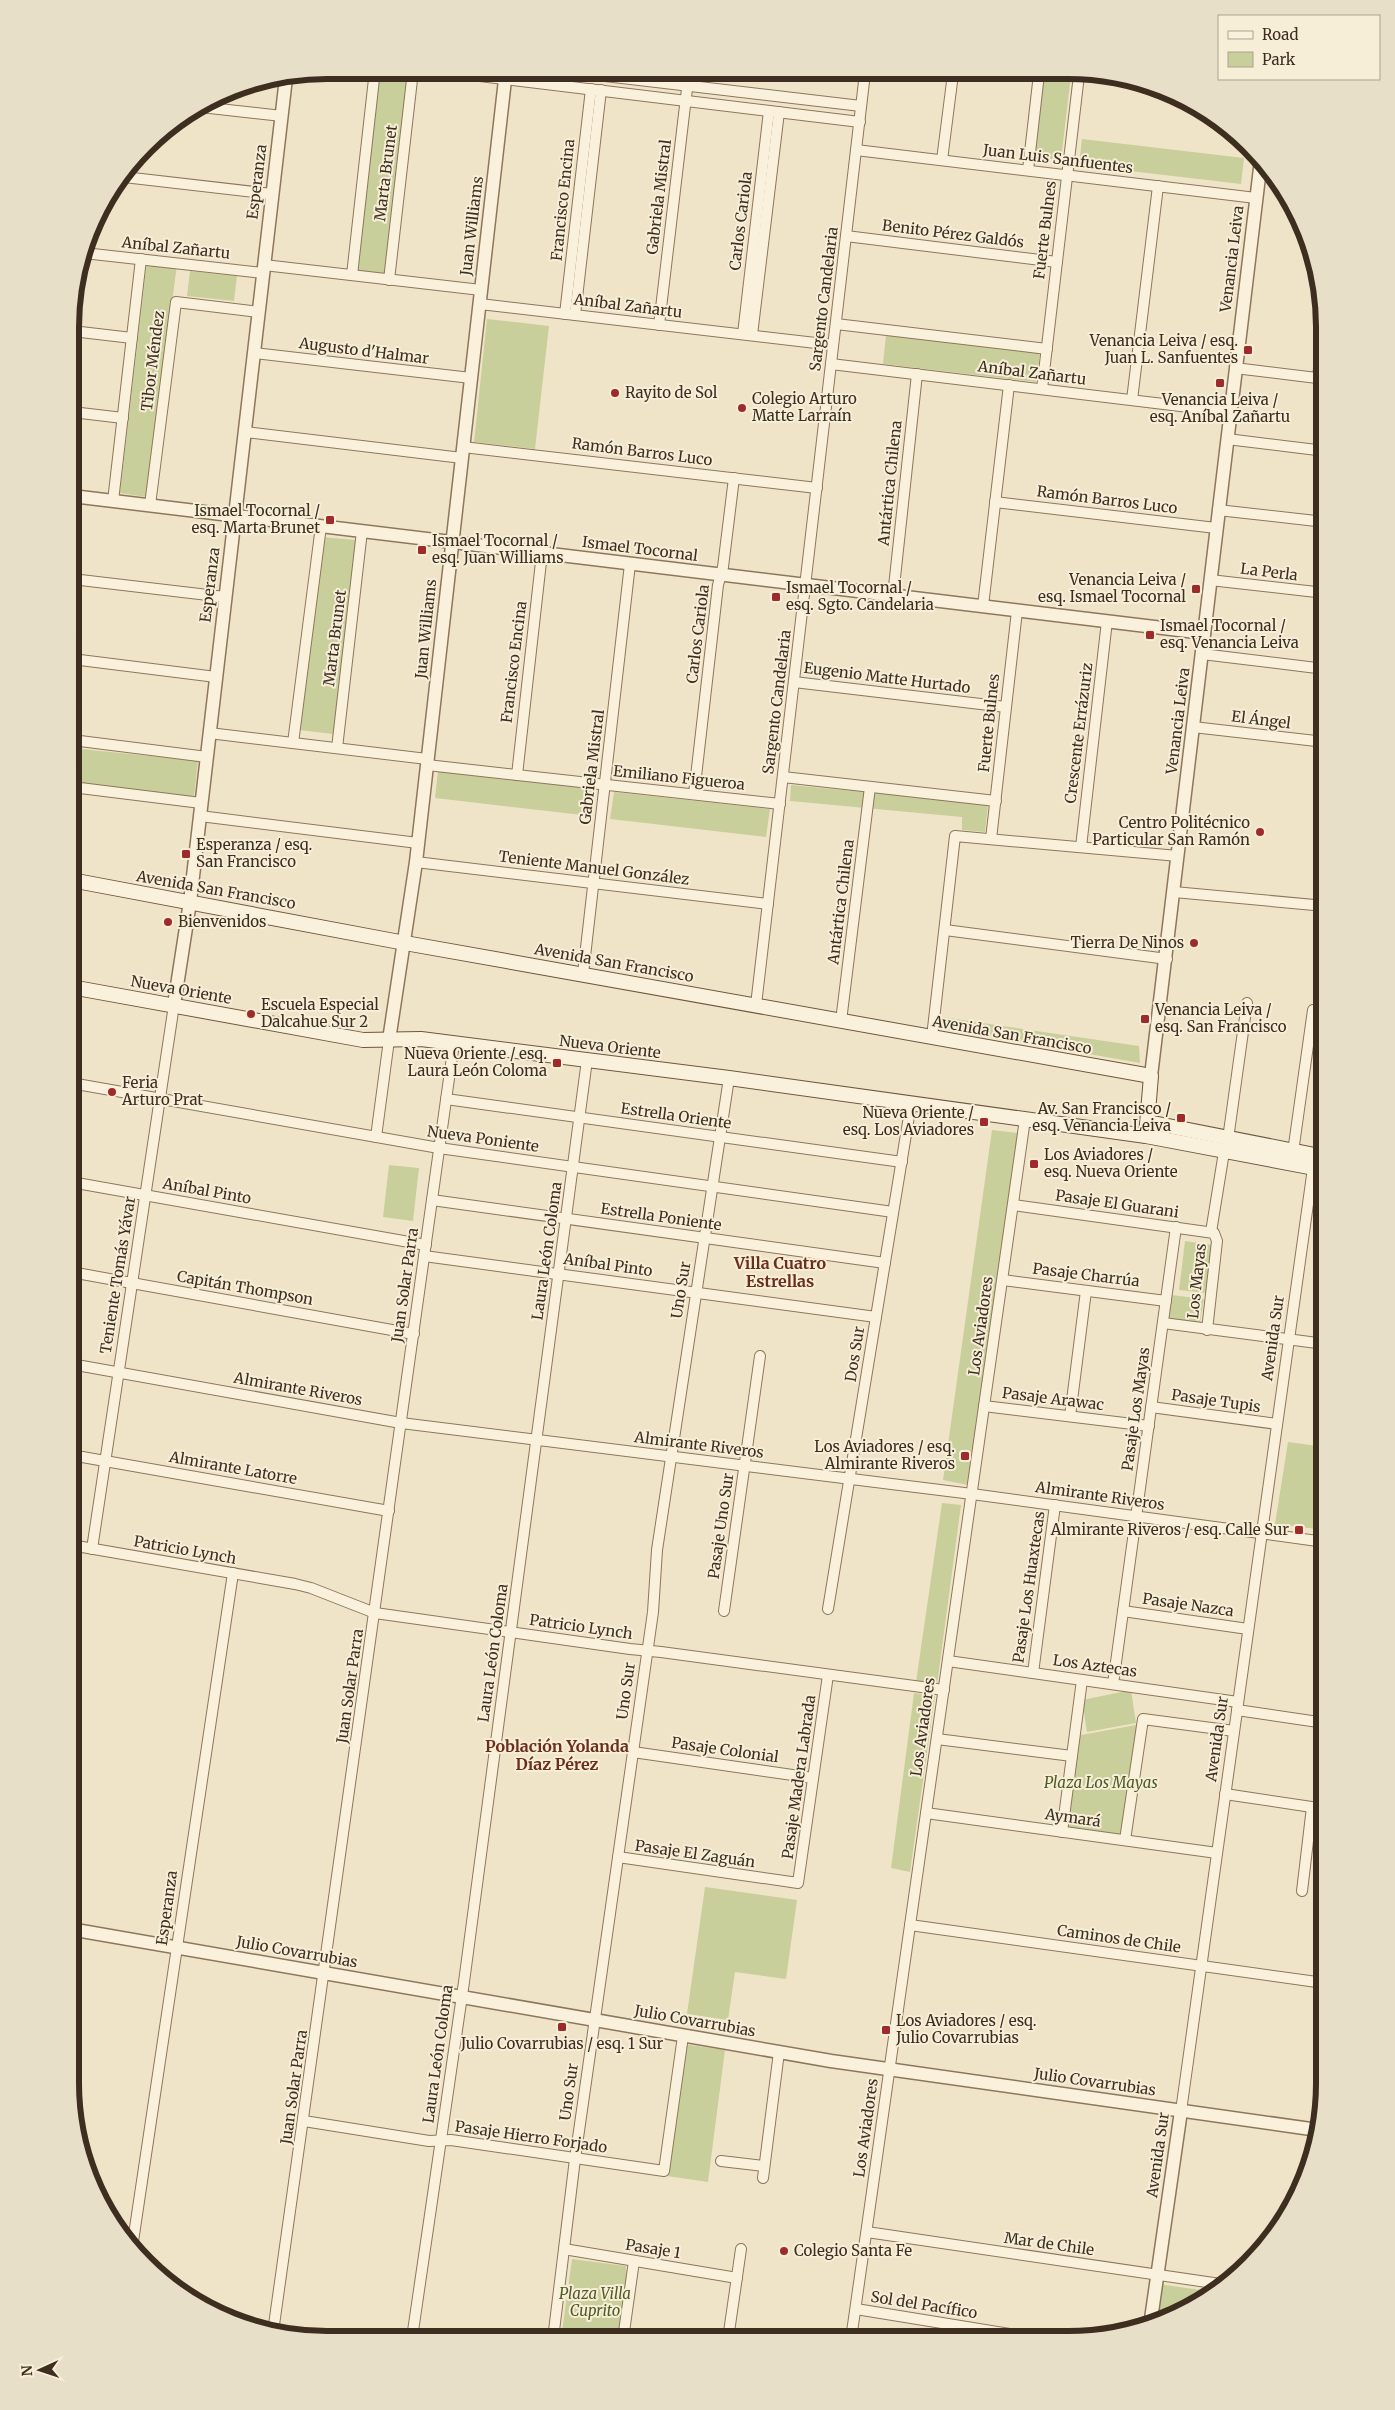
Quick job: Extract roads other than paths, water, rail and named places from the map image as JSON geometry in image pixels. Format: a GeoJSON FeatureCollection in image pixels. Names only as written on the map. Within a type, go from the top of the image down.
{"type":"FeatureCollection","features":[{"type":"Feature","properties":{"kind":"main road","name":"Avenida San Francisco"},"geometry":{"type":"LineString","coordinates":[[79,881],[405,943],[1151,1076]]}},
{"type":"Feature","properties":{"kind":"main road","name":"Nueva Oriente"},"geometry":{"type":"LineString","coordinates":[[79,988],[363,1040],[421,1040],[454,1043],[730,1078],[1025,1120],[1147,1129]]}},
{"type":"Feature","properties":{"kind":"main road","name":"Venancia Leiva"},"geometry":{"type":"LineString","coordinates":[[1147,1129],[1151,1076]]}},
{"type":"Feature","properties":{"kind":"main road"},"geometry":{"type":"LineString","coordinates":[[1147,1129],[1316,1162]]}},
{"type":"Feature","properties":{"kind":"main road"},"geometry":{"type":"LineString","coordinates":[[1226,1146],[1293,1152],[1316,1162]]}},
{"type":"Feature","properties":{"kind":"street","name":"Marta Brunet"},"geometry":{"type":"LineString","coordinates":[[352,275],[374,79]]}},
{"type":"Feature","properties":{"kind":"street","name":"Marta Brunet"},"geometry":{"type":"LineString","coordinates":[[389,280],[413,79]]}},
{"type":"Feature","properties":{"kind":"street","name":"Juan Williams"},"geometry":{"type":"LineString","coordinates":[[389,1040],[416,862],[506,79]]}},
{"type":"Feature","properties":{"kind":"street"},"geometry":{"type":"LineString","coordinates":[[530,79],[591,89],[860,122]]}},
{"type":"Feature","properties":{"kind":"street"},"geometry":{"type":"LineString","coordinates":[[633,79],[862,106]]}},
{"type":"Feature","properties":{"kind":"street","name":"Gabriela Mistral"},"geometry":{"type":"LineString","coordinates":[[660,325],[688,79]]}},
{"type":"Feature","properties":{"kind":"street","name":"Sargento Candelaria"},"geometry":{"type":"LineString","coordinates":[[756,1005],[864,79]]}},
{"type":"Feature","properties":{"kind":"street"},"geometry":{"type":"LineString","coordinates":[[942,160],[951,79]]}},
{"type":"Feature","properties":{"kind":"street","name":"Fuerte Bulnes"},"geometry":{"type":"LineString","coordinates":[[1028,170],[1038,79]]}},
{"type":"Feature","properties":{"kind":"street","name":"Fuerte Bulnes"},"geometry":{"type":"LineString","coordinates":[[1042,390],[1078,79]]}},
{"type":"Feature","properties":{"kind":"street","name":"Esperanza"},"geometry":{"type":"LineString","coordinates":[[174,1005],[190,902],[286,83]]}},
{"type":"Feature","properties":{"kind":"street","name":"Francisco Encina"},"geometry":{"type":"LineString","coordinates":[[570,314],[591,89]]}},
{"type":"Feature","properties":{"kind":"street","name":"Francisco Encina"},"geometry":{"type":"LineString","coordinates":[[570,314],[602,90]]}},
{"type":"Feature","properties":{"kind":"street"},"geometry":{"type":"LineString","coordinates":[[211,107],[282,116]]}},
{"type":"Feature","properties":{"kind":"street","name":"Carlos Cariola"},"geometry":{"type":"LineString","coordinates":[[747,335],[774,111]]}},
{"type":"Feature","properties":{"kind":"street","name":"Juan Luis Sanfuentes"},"geometry":{"type":"LineString","coordinates":[[856,150],[1256,198]]}},
{"type":"Feature","properties":{"kind":"street","name":"Venancia Leiva"},"geometry":{"type":"LineString","coordinates":[[1151,1076],[1260,169]]}},
{"type":"Feature","properties":{"kind":"street"},"geometry":{"type":"LineString","coordinates":[[129,177],[272,194]]}},
{"type":"Feature","properties":{"kind":"street"},"geometry":{"type":"LineString","coordinates":[[1132,400],[1158,186]]}},
{"type":"Feature","properties":{"kind":"street","name":"Benito Pérez Galdós"},"geometry":{"type":"LineString","coordinates":[[846,236],[1057,262]]}},
{"type":"Feature","properties":{"kind":"street","name":"Aníbal Zañartu"},"geometry":{"type":"LineString","coordinates":[[90,254],[352,275],[481,290]]}},
{"type":"Feature","properties":{"kind":"street","name":"Tibor Méndez"},"geometry":{"type":"LineString","coordinates":[[113,501],[141,259]]}},
{"type":"Feature","properties":{"kind":"street","name":"Tibor Méndez"},"geometry":{"type":"LineString","coordinates":[[150,505],[176,302],[259,312]]}},
{"type":"Feature","properties":{"kind":"street","name":"Aníbal Zañartu"},"geometry":{"type":"LineString","coordinates":[[480,304],[834,345]]}},
{"type":"Feature","properties":{"kind":"street","name":"Aníbal Zañartu"},"geometry":{"type":"LineString","coordinates":[[836,324],[1047,349]]}},
{"type":"Feature","properties":{"kind":"street"},"geometry":{"type":"LineString","coordinates":[[79,332],[132,338]]}},
{"type":"Feature","properties":{"kind":"street","name":"Augusto d'Halmar"},"geometry":{"type":"LineString","coordinates":[[254,353],[471,378]]}},
{"type":"Feature","properties":{"kind":"street","name":"Aníbal Zañartu"},"geometry":{"type":"LineString","coordinates":[[831,364],[1230,412]]}},
{"type":"Feature","properties":{"kind":"street"},"geometry":{"type":"LineString","coordinates":[[1235,368],[1316,377]]}},
{"type":"Feature","properties":{"kind":"street","name":"Antártica Chilena"},"geometry":{"type":"LineString","coordinates":[[892,596],[917,374]]}},
{"type":"Feature","properties":{"kind":"street"},"geometry":{"type":"LineString","coordinates":[[983,606],[1009,385]]}},
{"type":"Feature","properties":{"kind":"street"},"geometry":{"type":"LineString","coordinates":[[79,413],[123,418]]}},
{"type":"Feature","properties":{"kind":"street","name":"Ramón Barros Luco"},"geometry":{"type":"LineString","coordinates":[[245,432],[734,478],[817,488]]}},
{"type":"Feature","properties":{"kind":"street"},"geometry":{"type":"LineString","coordinates":[[1226,439],[1316,450]]}},
{"type":"Feature","properties":{"kind":"street","name":"Carlos Cariola"},"geometry":{"type":"LineString","coordinates":[[694,794],[734,478]]}},
{"type":"Feature","properties":{"kind":"street","name":"Ismael Tocornal"},"geometry":{"type":"LineString","coordinates":[[79,497],[1204,633]]}},
{"type":"Feature","properties":{"kind":"street","name":"Ramón Barros Luco"},"geometry":{"type":"LineString","coordinates":[[995,502],[1216,528]]}},
{"type":"Feature","properties":{"kind":"street"},"geometry":{"type":"LineString","coordinates":[[1218,510],[1316,521]]}},
{"type":"Feature","properties":{"kind":"street","name":"Marta Brunet"},"geometry":{"type":"LineString","coordinates":[[293,743],[321,526]]}},
{"type":"Feature","properties":{"kind":"street","name":"Marta Brunet"},"geometry":{"type":"LineString","coordinates":[[337,748],[362,531]]}},
{"type":"Feature","properties":{"kind":"street","name":"Francisco Encina"},"geometry":{"type":"LineString","coordinates":[[516,775],[542,553]]}},
{"type":"Feature","properties":{"kind":"street","name":"Gabriela Mistral"},"geometry":{"type":"LineString","coordinates":[[583,974],[630,564]]}},
{"type":"Feature","properties":{"kind":"street"},"geometry":{"type":"LineString","coordinates":[[79,580],[225,597]]}},
{"type":"Feature","properties":{"kind":"street","name":"La Perla"},"geometry":{"type":"LineString","coordinates":[[1210,580],[1316,592]]}},
{"type":"Feature","properties":{"kind":"street","name":"Fuerte Bulnes"},"geometry":{"type":"LineString","coordinates":[[991,839],[1017,610]]}},
{"type":"Feature","properties":{"kind":"street","name":"Crescente Errázuriz"},"geometry":{"type":"LineString","coordinates":[[1081,848],[1107,621]]}},
{"type":"Feature","properties":{"kind":"street"},"geometry":{"type":"LineString","coordinates":[[1202,654],[1316,668]]}},
{"type":"Feature","properties":{"kind":"street"},"geometry":{"type":"LineString","coordinates":[[79,660],[216,677]]}},
{"type":"Feature","properties":{"kind":"street","name":"Eugenio Matte Hurtado"},"geometry":{"type":"LineString","coordinates":[[794,682],[1006,707]]}},
{"type":"Feature","properties":{"kind":"street","name":"El Ángel"},"geometry":{"type":"LineString","coordinates":[[1193,727],[1316,741]]}},
{"type":"Feature","properties":{"kind":"street","name":"Emiliano Figueroa"},"geometry":{"type":"LineString","coordinates":[[209,732],[337,748],[516,775],[780,804]]}},
{"type":"Feature","properties":{"kind":"street"},"geometry":{"type":"LineString","coordinates":[[79,741],[207,757]]}},
{"type":"Feature","properties":{"kind":"street"},"geometry":{"type":"LineString","coordinates":[[783,777],[996,801]]}},
{"type":"Feature","properties":{"kind":"street","name":"Antártica Chilena"},"geometry":{"type":"LineString","coordinates":[[841,1021],[870,787]]}},
{"type":"Feature","properties":{"kind":"street"},"geometry":{"type":"LineString","coordinates":[[79,788],[200,810],[418,843]]}},
{"type":"Feature","properties":{"kind":"street"},"geometry":{"type":"LineString","coordinates":[[932,1037],[955,836],[1178,856]]}},
{"type":"Feature","properties":{"kind":"street","name":"Teniente Manuel González"},"geometry":{"type":"LineString","coordinates":[[416,862],[768,904]]}},
{"type":"Feature","properties":{"kind":"street"},"geometry":{"type":"LineString","coordinates":[[1174,892],[1316,905]]}},
{"type":"Feature","properties":{"kind":"street"},"geometry":{"type":"LineString","coordinates":[[945,930],[1166,959]]}},
{"type":"Feature","properties":{"kind":"street","name":"Los Mayas"},"geometry":{"type":"LineString","coordinates":[[1207,1330],[1214,1234],[1247,1004]]}},
{"type":"Feature","properties":{"kind":"street","name":"Teniente Tomás Yávar"},"geometry":{"type":"LineString","coordinates":[[92,1549],[174,1005]]}},
{"type":"Feature","properties":{"kind":"street"},"geometry":{"type":"LineString","coordinates":[[1293,1152],[1313,1010]]}},
{"type":"Feature","properties":{"kind":"street"},"geometry":{"type":"LineString","coordinates":[[376,1137],[389,1040]]}},
{"type":"Feature","properties":{"kind":"street","name":"Juan Solar Parra"},"geometry":{"type":"LineString","coordinates":[[274,2325],[325,1973],[454,1043]]}},
{"type":"Feature","properties":{"kind":"street","name":"Laura León Coloma"},"geometry":{"type":"LineString","coordinates":[[413,2331],[462,1997],[587,1060]]}},
{"type":"Feature","properties":{"kind":"street","name":"Uno Sur"},"geometry":{"type":"LineString","coordinates":[[554,2331],[594,2021],[653,1612],[657,1550],[730,1078]]}},
{"type":"Feature","properties":{"kind":"street","name":"Nueva Poniente"},"geometry":{"type":"LineString","coordinates":[[79,1084],[439,1148],[893,1212]]}},
{"type":"Feature","properties":{"kind":"street","name":"Estrella Oriente"},"geometry":{"type":"LineString","coordinates":[[446,1099],[902,1162]]}},
{"type":"Feature","properties":{"kind":"street","name":"Dos Sur"},"geometry":{"type":"LineString","coordinates":[[828,1609],[911,1104]]}},
{"type":"Feature","properties":{"kind":"street","name":"Los Aviadores"},"geometry":{"type":"LineString","coordinates":[[852,2331],[1025,1120]]}},
{"type":"Feature","properties":{"kind":"street","name":"Avenida Sur"},"geometry":{"type":"LineString","coordinates":[[1151,2317],[1289,1339],[1316,1181]]}},
{"type":"Feature","properties":{"kind":"street","name":"Aníbal Pinto"},"geometry":{"type":"LineString","coordinates":[[79,1183],[559,1274],[876,1317]]}},
{"type":"Feature","properties":{"kind":"street","name":"Estrella Poniente"},"geometry":{"type":"LineString","coordinates":[[432,1200],[885,1263]]}},
{"type":"Feature","properties":{"kind":"street","name":"Pasaje El Guarani"},"geometry":{"type":"LineString","coordinates":[[1013,1205],[1176,1227],[1214,1234]]}},
{"type":"Feature","properties":{"kind":"street","name":"Pasaje Los Mayas"},"geometry":{"type":"LineString","coordinates":[[1113,1684],[1176,1227]]}},
{"type":"Feature","properties":{"kind":"street","name":"Capitán Thompson"},"geometry":{"type":"LineString","coordinates":[[79,1273],[414,1334]]}},
{"type":"Feature","properties":{"kind":"street","name":"Pasaje Charrúa"},"geometry":{"type":"LineString","coordinates":[[1002,1280],[1166,1301]]}},
{"type":"Feature","properties":{"kind":"street"},"geometry":{"type":"LineString","coordinates":[[1070,1416],[1086,1291]]}},
{"type":"Feature","properties":{"kind":"street"},"geometry":{"type":"LineString","coordinates":[[1163,1324],[1316,1343]]}},
{"type":"Feature","properties":{"kind":"street","name":"Pasaje Uno Sur"},"geometry":{"type":"LineString","coordinates":[[724,1612],[760,1356]]}},
{"type":"Feature","properties":{"kind":"street","name":"Almirante Riveros"},"geometry":{"type":"LineString","coordinates":[[79,1365],[401,1422],[850,1478],[1316,1541]]}},
{"type":"Feature","properties":{"kind":"street","name":"Pasaje Arawac"},"geometry":{"type":"LineString","coordinates":[[984,1406],[1149,1426]]}},
{"type":"Feature","properties":{"kind":"street","name":"Pasaje Tupis"},"geometry":{"type":"LineString","coordinates":[[1151,1407],[1277,1424]]}},
{"type":"Feature","properties":{"kind":"street","name":"Almirante Latorre"},"geometry":{"type":"LineString","coordinates":[[79,1456],[389,1511]]}},
{"type":"Feature","properties":{"kind":"street","name":"Pasaje Los Huaxtecas"},"geometry":{"type":"LineString","coordinates":[[1033,1673],[1055,1505]]}},
{"type":"Feature","properties":{"kind":"street","name":"Patricio Lynch"},"geometry":{"type":"LineString","coordinates":[[79,1547],[311,1588],[375,1613],[944,1690]]}},
{"type":"Feature","properties":{"kind":"street","name":"Esperanza"},"geometry":{"type":"LineString","coordinates":[[133,2238],[233,1573]]}},
{"type":"Feature","properties":{"kind":"street","name":"Pasaje Nazca"},"geometry":{"type":"LineString","coordinates":[[1123,1611],[1248,1629]]}},
{"type":"Feature","properties":{"kind":"street","name":"Los Aztecas"},"geometry":{"type":"LineString","coordinates":[[948,1661],[1113,1684],[1316,1721]]}},
{"type":"Feature","properties":{"kind":"street","name":"Pasaje Madera Labrada"},"geometry":{"type":"LineString","coordinates":[[798,1883],[828,1675]]}},
{"type":"Feature","properties":{"kind":"street"},"geometry":{"type":"LineString","coordinates":[[1062,1832],[1082,1680]]}},
{"type":"Feature","properties":{"kind":"street"},"geometry":{"type":"LineString","coordinates":[[1126,1840],[1143,1719],[1234,1731]]}},
{"type":"Feature","properties":{"kind":"street"},"geometry":{"type":"LineString","coordinates":[[937,1739],[1072,1756]]}},
{"type":"Feature","properties":{"kind":"street","name":"Pasaje Colonial"},"geometry":{"type":"LineString","coordinates":[[633,1752],[814,1778]]}},
{"type":"Feature","properties":{"kind":"street"},"geometry":{"type":"LineString","coordinates":[[1225,1794],[1316,1808]]}},
{"type":"Feature","properties":{"kind":"street"},"geometry":{"type":"LineString","coordinates":[[1302,1891],[1312,1807]]}},
{"type":"Feature","properties":{"kind":"street","name":"Aymará"},"geometry":{"type":"LineString","coordinates":[[926,1813],[1217,1853]]}},
{"type":"Feature","properties":{"kind":"street","name":"Pasaje El Zaguán"},"geometry":{"type":"LineString","coordinates":[[618,1858],[798,1883]]}},
{"type":"Feature","properties":{"kind":"street","name":"Caminos de Chile"},"geometry":{"type":"LineString","coordinates":[[910,1925],[1316,1982]]}},
{"type":"Feature","properties":{"kind":"street","name":"Julio Covarrubias"},"geometry":{"type":"LineString","coordinates":[[79,1931],[594,2021],[889,2070],[1312,2129]]}},
{"type":"Feature","properties":{"kind":"street","name":"Pasaje Hierro Forjado"},"geometry":{"type":"LineString","coordinates":[[304,2121],[430,2141],[451,2140],[664,2171],[683,2036]]}},
{"type":"Feature","properties":{"kind":"street"},"geometry":{"type":"LineString","coordinates":[[763,2178],[779,2052]]}},
{"type":"Feature","properties":{"kind":"street"},"geometry":{"type":"LineString","coordinates":[[721,2161],[764,2166]]}},
{"type":"Feature","properties":{"kind":"street","name":"Mar de Chile"},"geometry":{"type":"LineString","coordinates":[[866,2232],[1215,2283]]}},
{"type":"Feature","properties":{"kind":"street"},"geometry":{"type":"LineString","coordinates":[[729,2331],[741,2248]]}},
{"type":"Feature","properties":{"kind":"street","name":"Pasaje 1"},"geometry":{"type":"LineString","coordinates":[[564,2249],[737,2278]]}},
{"type":"Feature","properties":{"kind":"street"},"geometry":{"type":"LineString","coordinates":[[624,2331],[634,2261]]}},
{"type":"Feature","properties":{"kind":"street","name":"Sol del Pacífico"},"geometry":{"type":"LineString","coordinates":[[856,2309],[991,2331]]}},
{"type":"Feature","properties":{"kind":"place","name":"Venancia Leiva / esq. Juan L. Sanfuentes"},"geometry":{"type":"Point","coordinates":[1248,350]}},
{"type":"Feature","properties":{"kind":"place","name":"Venancia Leiva / esq. Aníbal Zañartu"},"geometry":{"type":"Point","coordinates":[1220,383]}},
{"type":"Feature","properties":{"kind":"place","name":"Rayito de Sol"},"geometry":{"type":"Point","coordinates":[615,393]}},
{"type":"Feature","properties":{"kind":"place","name":"Colegio Arturo Matte Larraín"},"geometry":{"type":"Point","coordinates":[742,408]}},
{"type":"Feature","properties":{"kind":"place","name":"Ismael Tocornal / esq. Marta Brunet"},"geometry":{"type":"Point","coordinates":[330,520]}},
{"type":"Feature","properties":{"kind":"place","name":"Ismael Tocornal / esq. Juan Williams"},"geometry":{"type":"Point","coordinates":[422,550]}},
{"type":"Feature","properties":{"kind":"place","name":"Venancia Leiva / esq. Ismael Tocornal"},"geometry":{"type":"Point","coordinates":[1196,589]}},
{"type":"Feature","properties":{"kind":"place","name":"Ismael Tocornal / esq. Sgto. Candelaria"},"geometry":{"type":"Point","coordinates":[776,597]}},
{"type":"Feature","properties":{"kind":"place","name":"Ismael Tocornal / esq. Venancia Leiva"},"geometry":{"type":"Point","coordinates":[1150,635]}},
{"type":"Feature","properties":{"kind":"place","name":"Centro Politécnico Particular San Ramón"},"geometry":{"type":"Point","coordinates":[1260,832]}},
{"type":"Feature","properties":{"kind":"place","name":"Esperanza / esq. San Francisco"},"geometry":{"type":"Point","coordinates":[186,854]}},
{"type":"Feature","properties":{"kind":"place","name":"Bienvenidos"},"geometry":{"type":"Point","coordinates":[168,922]}},
{"type":"Feature","properties":{"kind":"place","name":"Tierra De Ninos"},"geometry":{"type":"Point","coordinates":[1194,943]}},
{"type":"Feature","properties":{"kind":"place","name":"Escuela Especial Dalcahue Sur 2"},"geometry":{"type":"Point","coordinates":[251,1014]}},
{"type":"Feature","properties":{"kind":"place","name":"Venancia Leiva / esq. San Francisco"},"geometry":{"type":"Point","coordinates":[1145,1019]}},
{"type":"Feature","properties":{"kind":"place","name":"Nueva Oriente / esq. Laura León Coloma"},"geometry":{"type":"Point","coordinates":[557,1063]}},
{"type":"Feature","properties":{"kind":"place","name":"Feria Arturo Prat"},"geometry":{"type":"Point","coordinates":[112,1092]}},
{"type":"Feature","properties":{"kind":"place","name":"Av. San Francisco / esq. Venancia Leiva"},"geometry":{"type":"Point","coordinates":[1181,1118]}},
{"type":"Feature","properties":{"kind":"place","name":"Nueva Oriente / esq. Los Aviadores"},"geometry":{"type":"Point","coordinates":[984,1122]}},
{"type":"Feature","properties":{"kind":"place","name":"Los Aviadores / esq. Nueva Oriente"},"geometry":{"type":"Point","coordinates":[1034,1164]}},
{"type":"Feature","properties":{"kind":"place","name":"Los Aviadores / esq. Almirante Riveros"},"geometry":{"type":"Point","coordinates":[965,1456]}},
{"type":"Feature","properties":{"kind":"place","name":"Almirante Riveros / esq. Calle Sur"},"geometry":{"type":"Point","coordinates":[1299,1530]}},
{"type":"Feature","properties":{"kind":"place","name":"Julio Covarrubias / esq. 1 Sur"},"geometry":{"type":"Point","coordinates":[562,2027]}},
{"type":"Feature","properties":{"kind":"place","name":"Los Aviadores / esq. Julio Covarrubias"},"geometry":{"type":"Point","coordinates":[886,2030]}},
{"type":"Feature","properties":{"kind":"place","name":"Colegio Santa Fe"},"geometry":{"type":"Point","coordinates":[784,2251]}},
{"type":"Feature","properties":{"kind":"district","name":"Villa Cuatro Estrellas"},"geometry":{"type":"Point","coordinates":[780,1272]}},
{"type":"Feature","properties":{"kind":"district","name":"Población Yolanda Díaz Pérez"},"geometry":{"type":"Point","coordinates":[557,1755]}},
{"type":"Feature","properties":{"kind":"park label","name":"Plaza Los Mayas"},"geometry":{"type":"Point","coordinates":[1101,1783]}},
{"type":"Feature","properties":{"kind":"park label","name":"Plaza Villa Cuprito"},"geometry":{"type":"Point","coordinates":[595,2302]}}]}
